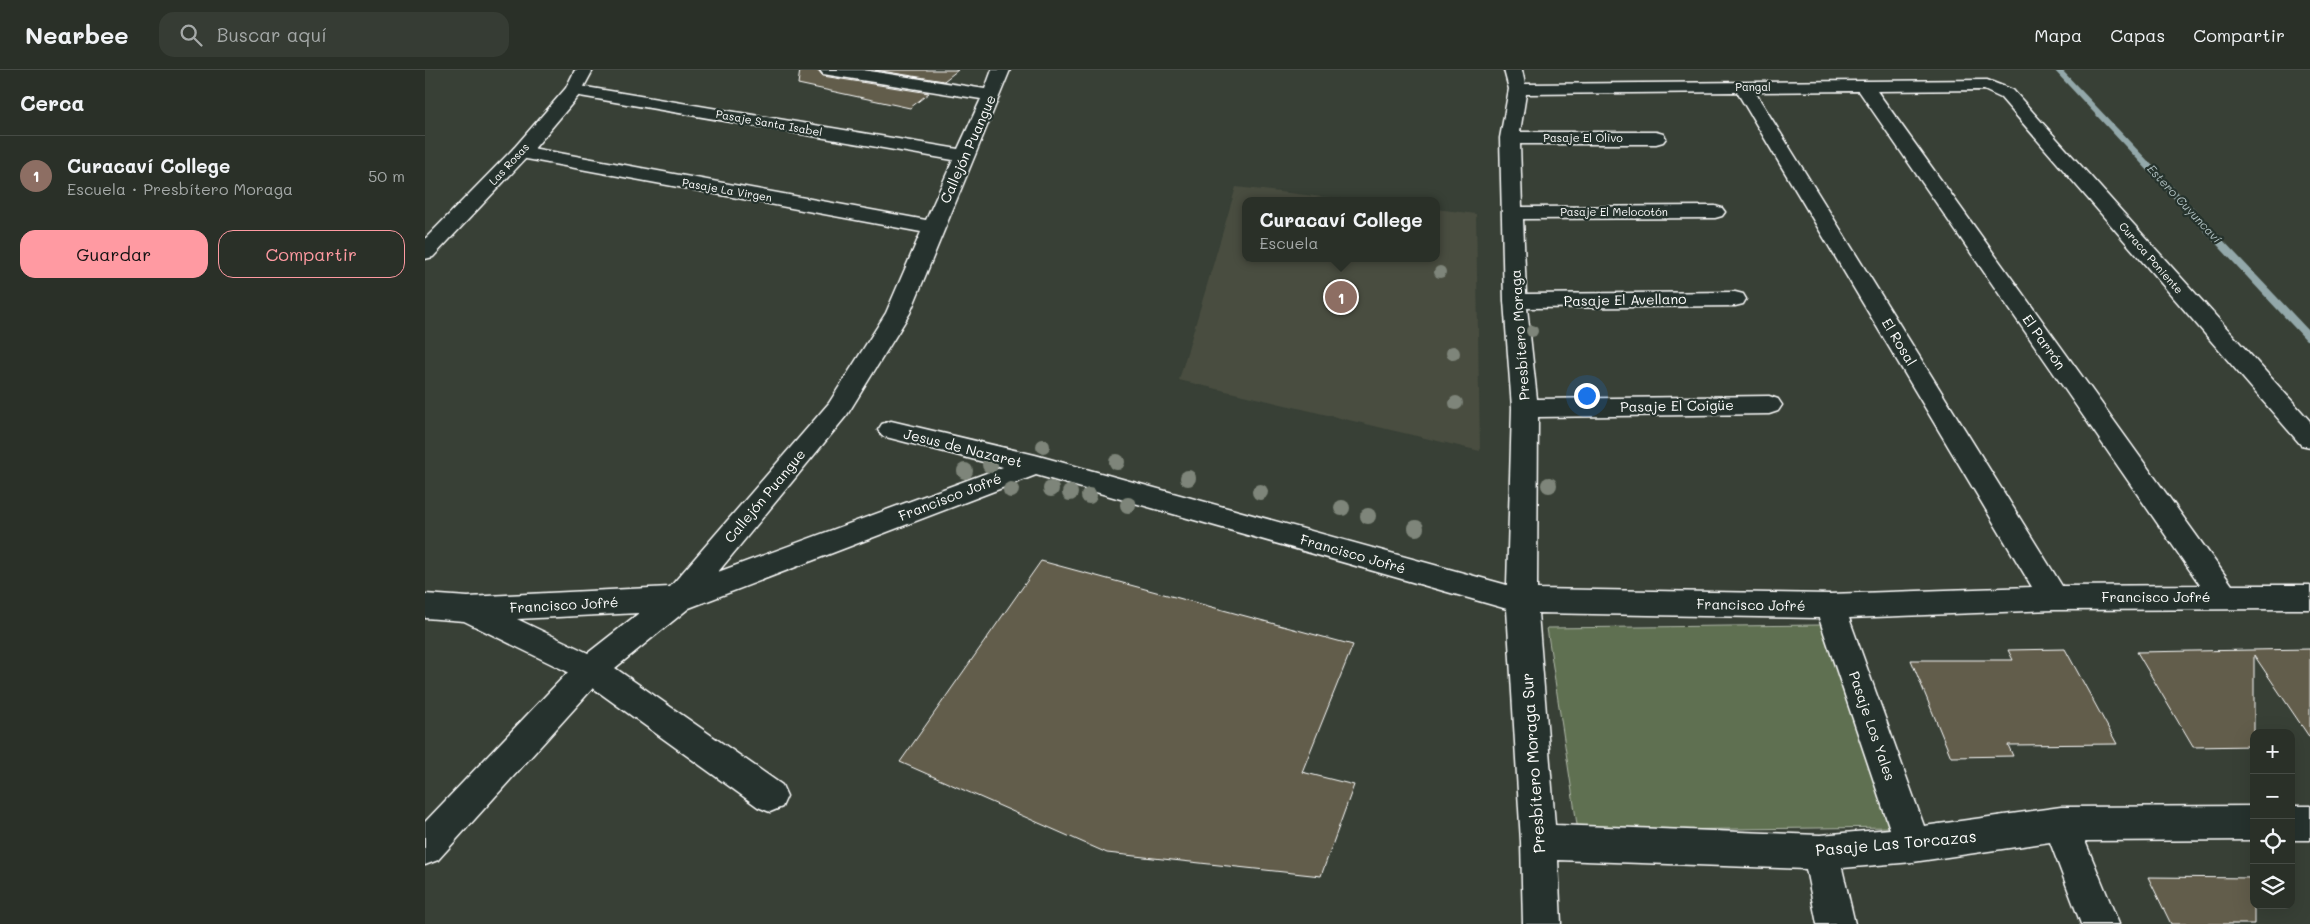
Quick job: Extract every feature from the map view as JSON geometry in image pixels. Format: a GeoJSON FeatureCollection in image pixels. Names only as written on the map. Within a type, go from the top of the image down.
{"type":"FeatureCollection","features":[{"type":"Feature","properties":{"kind":"street","name":"Las Rosas"},"geometry":{"type":"LineString","coordinates":[[425,252],[521,152],[574,90],[585,70]]}},
{"type":"Feature","properties":{"kind":"street"},"geometry":{"type":"LineString","coordinates":[[829,70],[992,95]]}},
{"type":"Feature","properties":{"kind":"street","name":"Callejón Puangue"},"geometry":{"type":"LineString","coordinates":[[425,848],[591,669],[678,599],[839,409],[898,313],[1001,70]]}},
{"type":"Feature","properties":{"kind":"street"},"geometry":{"type":"LineString","coordinates":[[1672,70],[1679,87]]}},
{"type":"Feature","properties":{"kind":"street"},"geometry":{"type":"LineString","coordinates":[[1818,70],[1828,87]]}},
{"type":"Feature","properties":{"kind":"street","name":"Pangal"},"geometry":{"type":"LineString","coordinates":[[1515,79],[1679,87],[1865,87],[1981,78]]}},
{"type":"Feature","properties":{"kind":"street","name":"Curaca Poniente"},"geometry":{"type":"LineString","coordinates":[[1981,78],[2007,94],[2310,438]]}},
{"type":"Feature","properties":{"kind":"street","name":"Presbítero Moraga"},"geometry":{"type":"LineString","coordinates":[[1515,79],[1510,138],[1515,302],[1525,408],[1523,601]]}},
{"type":"Feature","properties":{"kind":"street","name":"El Rosal"},"geometry":{"type":"LineString","coordinates":[[1743,87],[2054,598]]}},
{"type":"Feature","properties":{"kind":"street","name":"El Parrón"},"geometry":{"type":"LineString","coordinates":[[1865,87],[2224,597]]}},
{"type":"Feature","properties":{"kind":"street","name":"Pasaje Santa Isabel"},"geometry":{"type":"LineString","coordinates":[[574,90],[964,156]]}},
{"type":"Feature","properties":{"kind":"street","name":"Pasaje El Olivo"},"geometry":{"type":"LineString","coordinates":[[1510,138],[1655,138]]}},
{"type":"Feature","properties":{"kind":"street","name":"Pasaje La Virgen"},"geometry":{"type":"LineString","coordinates":[[521,152],[934,228]]}},
{"type":"Feature","properties":{"kind":"street","name":"Pasaje El Melocotón"},"geometry":{"type":"LineString","coordinates":[[1513,213],[1715,212]]}},
{"type":"Feature","properties":{"kind":"street","name":"Pasaje El Avellano"},"geometry":{"type":"LineString","coordinates":[[1515,302],[1735,299]]}},
{"type":"Feature","properties":{"kind":"street","name":"Pasaje El Coigüe"},"geometry":{"type":"LineString","coordinates":[[1525,408],[1769,404]]}},
{"type":"Feature","properties":{"kind":"street","name":"Jesus de Nazaret"},"geometry":{"type":"LineString","coordinates":[[891,430],[1035,466]]}},
{"type":"Feature","properties":{"kind":"street","name":"Francisco Jofré"},"geometry":{"type":"LineString","coordinates":[[440,612],[678,599],[1035,466],[1523,601],[1830,606],[2054,598],[2310,596]]}},
{"type":"Feature","properties":{"kind":"street","name":"Presbítero Moraga Sur"},"geometry":{"type":"LineString","coordinates":[[1523,601],[1539,842],[1542,924]]}},
{"type":"Feature","properties":{"kind":"street","name":"Pasaje Los Yales"},"geometry":{"type":"LineString","coordinates":[[1830,606],[1913,845]]}},
{"type":"Feature","properties":{"kind":"street"},"geometry":{"type":"LineString","coordinates":[[440,612],[591,669],[770,796]]}},
{"type":"Feature","properties":{"kind":"street","name":"Pasaje Las Torcazas"},"geometry":{"type":"LineString","coordinates":[[1539,842],[1820,852],[1913,845],[2061,824],[2250,823]]}},
{"type":"Feature","properties":{"kind":"street"},"geometry":{"type":"LineString","coordinates":[[2295,823],[2310,823]]}},
{"type":"Feature","properties":{"kind":"street"},"geometry":{"type":"LineString","coordinates":[[2061,824],[2100,924]]}},
{"type":"Feature","properties":{"kind":"street"},"geometry":{"type":"LineString","coordinates":[[1820,852],[1836,924]]}},
{"type":"Feature","properties":{"kind":"shaded area"},"geometry":{"type":"Polygon","coordinates":[[[1236,187],[1324,197],[1242,197],[1242,262],[1440,262],[1440,210],[1476,214],[1480,451],[1179,380],[1236,187]]]}},
{"type":"Feature","properties":{"kind":"green space"},"geometry":{"type":"Polygon","coordinates":[[[1821,625],[1895,827],[1578,831],[1547,628],[1821,625]]]}},
{"type":"Feature","properties":{"kind":"building"},"geometry":{"type":"Polygon","coordinates":[[[800,70],[818,70],[823,76],[929,93],[910,108],[798,84],[800,70]]]}},
{"type":"Feature","properties":{"kind":"building"},"geometry":{"type":"Polygon","coordinates":[[[875,70],[958,70],[944,81],[875,70]]]}},
{"type":"Feature","properties":{"kind":"building"},"geometry":{"type":"Polygon","coordinates":[[[1041,561],[1353,645],[1302,772],[1354,785],[1321,876],[1107,853],[900,762],[1041,561]]]}},
{"type":"Feature","properties":{"kind":"building"},"geometry":{"type":"Polygon","coordinates":[[[2065,649],[2117,744],[2008,745],[2013,756],[1951,757],[1911,660],[2013,660],[2008,650],[2065,649]]]}},
{"type":"Feature","properties":{"kind":"building"},"geometry":{"type":"Polygon","coordinates":[[[2310,649],[2310,738],[2254,655],[2254,729],[2250,729],[2250,746],[2193,747],[2137,652],[2310,649]]]}},
{"type":"Feature","properties":{"kind":"building"},"geometry":{"type":"Polygon","coordinates":[[[2148,877],[2250,878],[2250,909],[2254,909],[2254,924],[2171,924],[2148,877]]]}},
{"type":"Feature","properties":{"kind":"waterway","name":"Estero Cuyuncaví"},"geometry":{"type":"LineString","coordinates":[[2058,70],[2310,338]]}},
{"type":"Feature","properties":{"kind":"place","name":"Curacaví College"},"geometry":{"type":"Point","coordinates":[1341,297]}}]}
